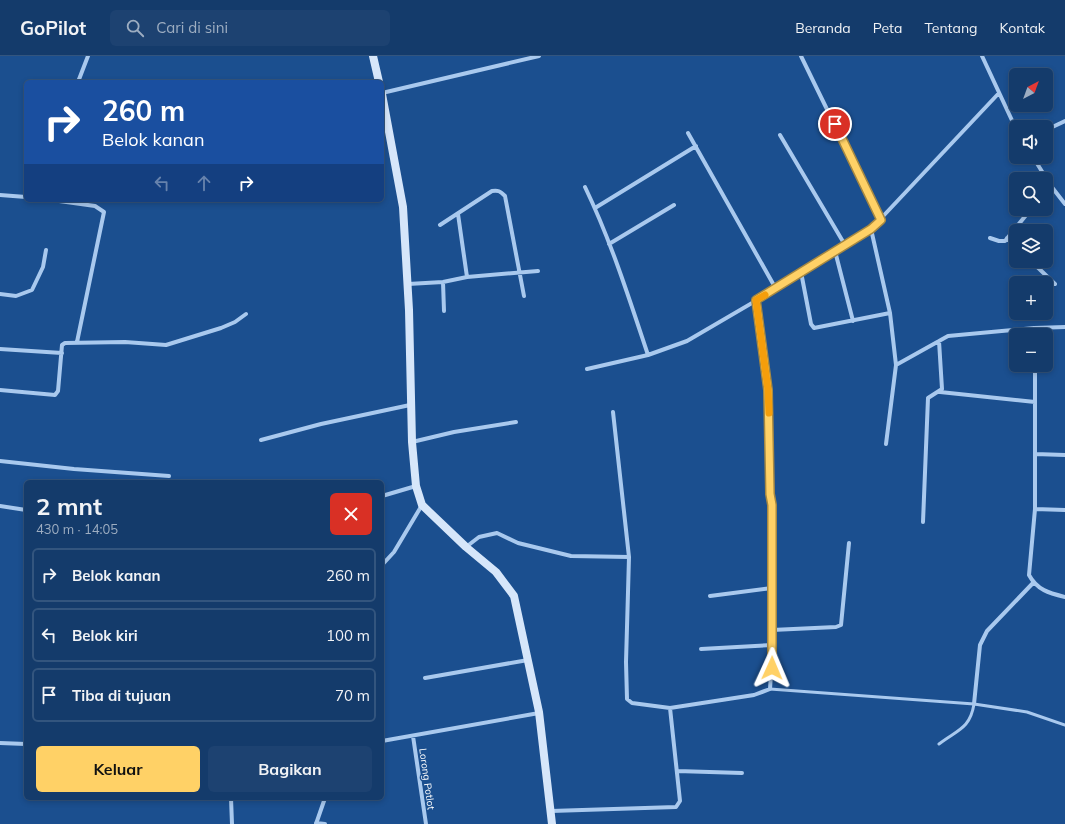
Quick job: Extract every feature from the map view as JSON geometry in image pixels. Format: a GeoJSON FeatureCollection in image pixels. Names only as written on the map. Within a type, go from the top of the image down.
{"type":"FeatureCollection","features":[{"type":"Feature","properties":{"kind":"street"},"geometry":{"type":"LineString","coordinates":[[79,80],[88,56]]}},
{"type":"Feature","properties":{"kind":"street"},"geometry":{"type":"LineString","coordinates":[[373,56],[379,80]]}},
{"type":"Feature","properties":{"kind":"street"},"geometry":{"type":"LineString","coordinates":[[384,93],[539,56]]}},
{"type":"Feature","properties":{"kind":"street"},"geometry":{"type":"LineString","coordinates":[[801,56],[881,220]]}},
{"type":"Feature","properties":{"kind":"street"},"geometry":{"type":"LineString","coordinates":[[982,56],[1012,120]]}},
{"type":"Feature","properties":{"kind":"street"},"geometry":{"type":"LineString","coordinates":[[587,368],[648,355],[688,341],[776,289],[871,229],[881,220],[937,156],[999,93]]}},
{"type":"Feature","properties":{"kind":"street"},"geometry":{"type":"LineString","coordinates":[[384,104],[403,207],[407,284],[410,404],[416,486],[422,505],[466,547],[496,572],[514,596],[539,712],[552,824]]}},
{"type":"Feature","properties":{"kind":"street"},"geometry":{"type":"LineString","coordinates":[[1053,127],[1065,121]]}},
{"type":"Feature","properties":{"kind":"street"},"geometry":{"type":"LineString","coordinates":[[688,133],[776,289]]}},
{"type":"Feature","properties":{"kind":"street"},"geometry":{"type":"LineString","coordinates":[[780,135],[845,245]]}},
{"type":"Feature","properties":{"kind":"street"},"geometry":{"type":"LineString","coordinates":[[595,208],[696,146]]}},
{"type":"Feature","properties":{"kind":"street"},"geometry":{"type":"LineString","coordinates":[[585,187],[609,244],[648,355]]}},
{"type":"Feature","properties":{"kind":"street"},"geometry":{"type":"LineString","coordinates":[[1053,189],[1065,204]]}},
{"type":"Feature","properties":{"kind":"street"},"geometry":{"type":"LineString","coordinates":[[440,225],[492,191],[498,190],[501,192],[505,196],[524,296]]}},
{"type":"Feature","properties":{"kind":"street"},"geometry":{"type":"LineString","coordinates":[[0,195],[24,197]]}},
{"type":"Feature","properties":{"kind":"street"},"geometry":{"type":"LineString","coordinates":[[67,202],[96,206],[101,208],[104,212],[77,342]]}},
{"type":"Feature","properties":{"kind":"street"},"geometry":{"type":"LineString","coordinates":[[609,244],[674,206]]}},
{"type":"Feature","properties":{"kind":"street"},"geometry":{"type":"LineString","coordinates":[[458,214],[467,277]]}},
{"type":"Feature","properties":{"kind":"street"},"geometry":{"type":"LineString","coordinates":[[990,238],[1005,241],[1025,216]]}},
{"type":"Feature","properties":{"kind":"street"},"geometry":{"type":"LineString","coordinates":[[871,229],[890,313],[896,365],[886,444]]}},
{"type":"Feature","properties":{"kind":"street"},"geometry":{"type":"LineString","coordinates":[[0,294],[16,296],[32,290],[43,267],[46,250]]}},
{"type":"Feature","properties":{"kind":"street"},"geometry":{"type":"LineString","coordinates":[[836,251],[853,321]]}},
{"type":"Feature","properties":{"kind":"street"},"geometry":{"type":"LineString","coordinates":[[1039,268],[1056,284]]}},
{"type":"Feature","properties":{"kind":"street"},"geometry":{"type":"LineString","coordinates":[[407,284],[443,282],[467,277],[538,271]]}},
{"type":"Feature","properties":{"kind":"street"},"geometry":{"type":"LineString","coordinates":[[801,272],[812,326],[814,328],[890,313]]}},
{"type":"Feature","properties":{"kind":"street"},"geometry":{"type":"LineString","coordinates":[[443,282],[444,311]]}},
{"type":"Feature","properties":{"kind":"street"},"geometry":{"type":"LineString","coordinates":[[613,412],[629,557],[626,662],[627,699],[632,704],[670,708],[754,695],[770,689],[772,645],[772,505],[770,494],[768,390],[756,300]]}},
{"type":"Feature","properties":{"kind":"street"},"geometry":{"type":"LineString","coordinates":[[0,390],[55,395],[58,391],[63,344],[77,342],[124,342],[166,345],[221,328],[236,322],[246,314]]}},
{"type":"Feature","properties":{"kind":"street"},"geometry":{"type":"LineString","coordinates":[[1034,328],[1065,327]]}},
{"type":"Feature","properties":{"kind":"street"},"geometry":{"type":"LineString","coordinates":[[896,365],[948,336],[1009,330]]}},
{"type":"Feature","properties":{"kind":"street"},"geometry":{"type":"LineString","coordinates":[[939,341],[942,389],[940,392]]}},
{"type":"Feature","properties":{"kind":"street"},"geometry":{"type":"LineString","coordinates":[[0,349],[62,353]]}},
{"type":"Feature","properties":{"kind":"street"},"geometry":{"type":"LineString","coordinates":[[1034,372],[1036,509],[1028,575],[1033,583],[1051,594],[1065,597]]}},
{"type":"Feature","properties":{"kind":"street"},"geometry":{"type":"LineString","coordinates":[[924,522],[928,398],[930,395],[940,392],[1035,402]]}},
{"type":"Feature","properties":{"kind":"street"},"geometry":{"type":"LineString","coordinates":[[260,440],[410,404]]}},
{"type":"Feature","properties":{"kind":"street"},"geometry":{"type":"LineString","coordinates":[[412,442],[454,432],[516,422]]}},
{"type":"Feature","properties":{"kind":"street"},"geometry":{"type":"LineString","coordinates":[[1035,454],[1065,455]]}},
{"type":"Feature","properties":{"kind":"street"},"geometry":{"type":"LineString","coordinates":[[0,461],[74,469],[168,476]]}},
{"type":"Feature","properties":{"kind":"street"},"geometry":{"type":"LineString","coordinates":[[384,495],[416,486]]}},
{"type":"Feature","properties":{"kind":"street"},"geometry":{"type":"LineString","coordinates":[[384,563],[394,552],[422,505]]}},
{"type":"Feature","properties":{"kind":"street"},"geometry":{"type":"LineString","coordinates":[[0,506],[24,510]]}},
{"type":"Feature","properties":{"kind":"street"},"geometry":{"type":"LineString","coordinates":[[1036,509],[1065,510]]}},
{"type":"Feature","properties":{"kind":"street"},"geometry":{"type":"LineString","coordinates":[[466,547],[479,537],[497,533],[518,543],[571,556],[629,557]]}},
{"type":"Feature","properties":{"kind":"street"},"geometry":{"type":"LineString","coordinates":[[772,630],[836,627],[841,625],[849,543]]}},
{"type":"Feature","properties":{"kind":"street"},"geometry":{"type":"LineString","coordinates":[[974,704],[980,645],[988,630],[1033,583]]}},
{"type":"Feature","properties":{"kind":"street"},"geometry":{"type":"LineString","coordinates":[[710,596],[772,588]]}},
{"type":"Feature","properties":{"kind":"street"},"geometry":{"type":"LineString","coordinates":[[701,649],[772,645]]}},
{"type":"Feature","properties":{"kind":"street"},"geometry":{"type":"LineString","coordinates":[[425,678],[528,660]]}},
{"type":"Feature","properties":{"kind":"street"},"geometry":{"type":"LineString","coordinates":[[550,811],[676,807],[680,801],[670,708]]}},
{"type":"Feature","properties":{"kind":"street"},"geometry":{"type":"LineString","coordinates":[[384,741],[539,712]]}},
{"type":"Feature","properties":{"kind":"street","name":"Lorong Potlot"},"geometry":{"type":"LineString","coordinates":[[413,736],[426,824]]}},
{"type":"Feature","properties":{"kind":"street"},"geometry":{"type":"LineString","coordinates":[[0,743],[24,744]]}},
{"type":"Feature","properties":{"kind":"street"},"geometry":{"type":"LineString","coordinates":[[677,771],[742,773]]}},
{"type":"Feature","properties":{"kind":"street"},"geometry":{"type":"LineString","coordinates":[[231,800],[232,824]]}},
{"type":"Feature","properties":{"kind":"street"},"geometry":{"type":"LineString","coordinates":[[324,800],[316,824],[325,824]]}},
{"type":"Feature","properties":{"kind":"lane"},"geometry":{"type":"LineString","coordinates":[[770,689],[974,704],[1027,712],[1065,725]]}},
{"type":"Feature","properties":{"kind":"lane"},"geometry":{"type":"LineString","coordinates":[[939,744],[966,725],[972,717],[974,704]]}},
{"type":"Feature","properties":{"kind":"slow traffic"},"geometry":{"type":"LineString","coordinates":[[765,295],[756,300],[768,390],[769,413]]}},
{"type":"Feature","properties":{"kind":"route"},"geometry":{"type":"LineString","coordinates":[[772,668],[772,505],[770,494],[768,390],[756,300],[828,257],[871,229],[881,220],[835,124]]}}]}
